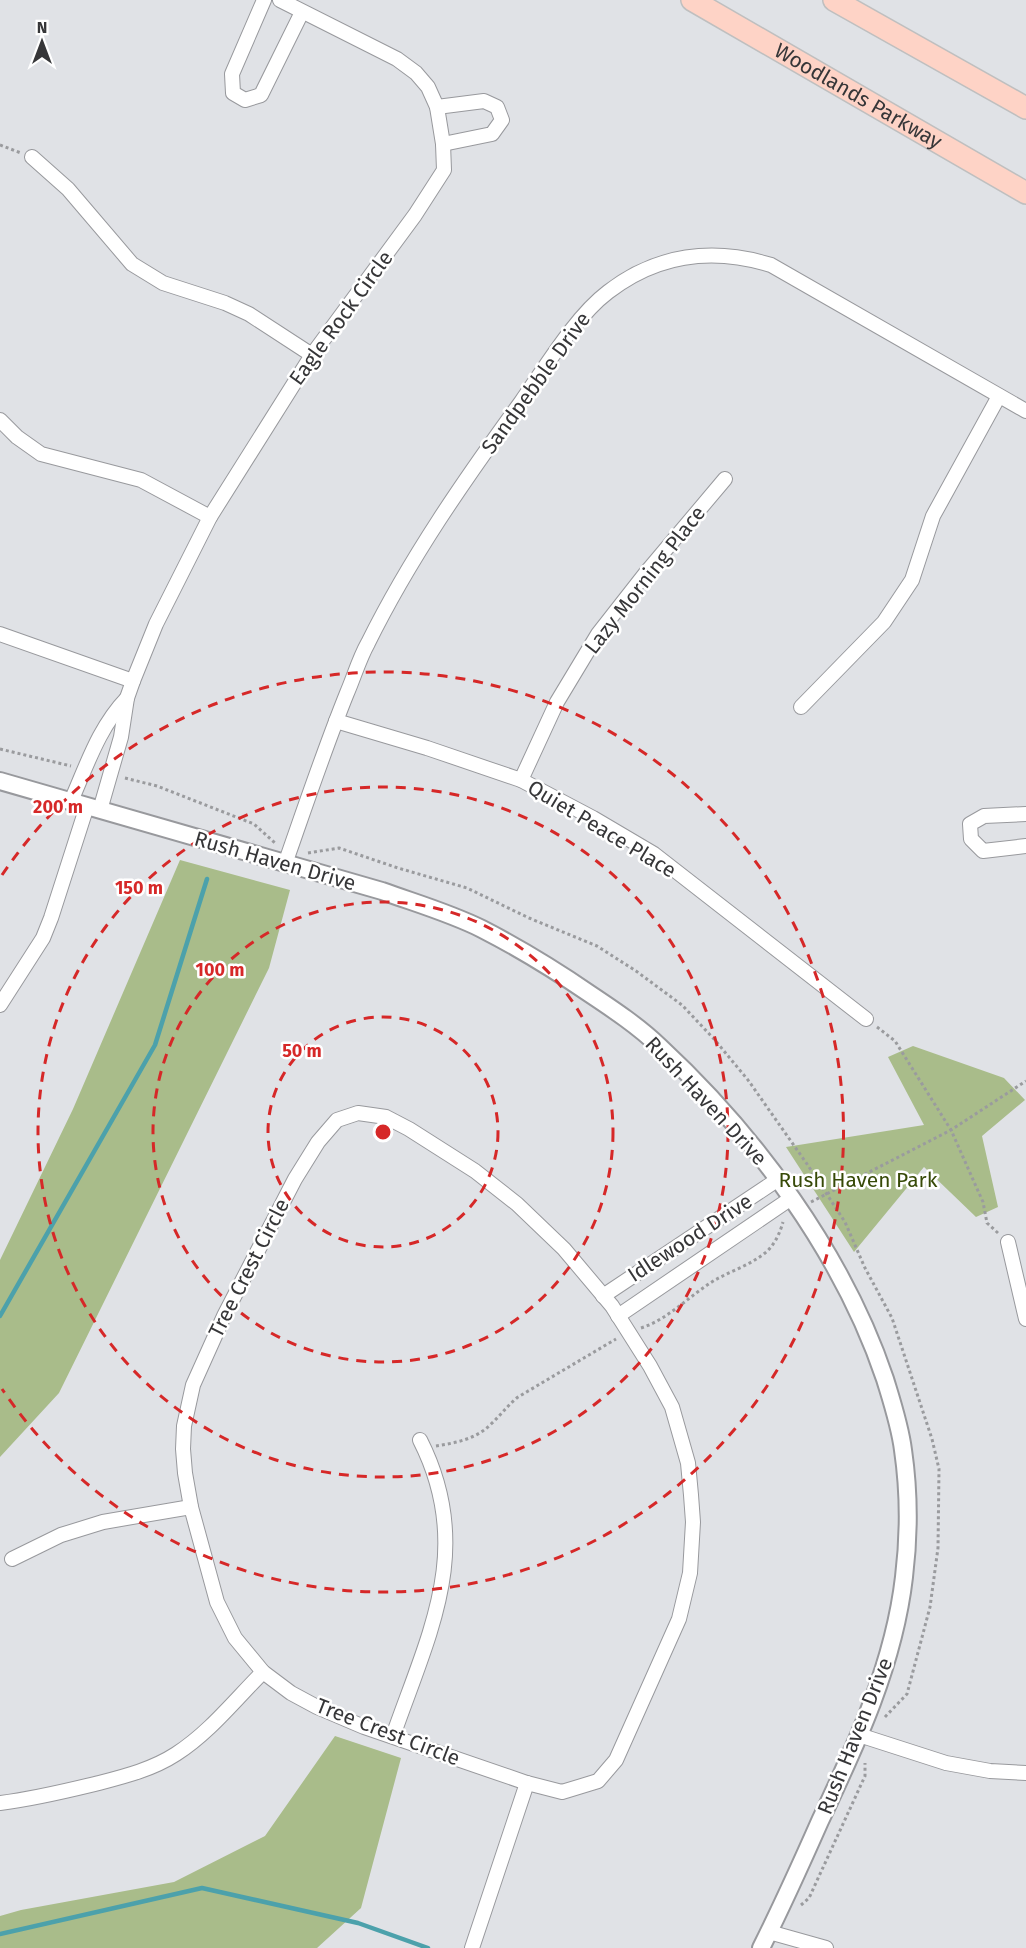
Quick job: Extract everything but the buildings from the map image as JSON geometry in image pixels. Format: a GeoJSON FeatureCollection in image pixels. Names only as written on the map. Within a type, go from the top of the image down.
{"type":"FeatureCollection","features":[{"type":"Feature","properties":{"kind":"main road","name":"Woodlands Parkway"},"geometry":{"type":"LineString","coordinates":[[692,0],[1026,192]]}},
{"type":"Feature","properties":{"kind":"main road"},"geometry":{"type":"LineString","coordinates":[[834,0],[1026,108]]}},
{"type":"Feature","properties":{"kind":"street"},"geometry":{"type":"LineString","coordinates":[[264,0],[232,74],[233,93],[245,100],[261,95],[302,12]]}},
{"type":"Feature","properties":{"kind":"street","name":"Eagle Rock Circle"},"geometry":{"type":"LineString","coordinates":[[86,805],[111,774],[124,725],[127,698],[133,681],[156,624],[210,517],[312,355],[415,215],[444,170],[443,144],[437,107],[428,87],[416,73],[397,59],[280,0]]}},
{"type":"Feature","properties":{"kind":"street"},"geometry":{"type":"LineString","coordinates":[[437,107],[484,101],[497,107],[502,120],[492,134],[443,144]]}},
{"type":"Feature","properties":{"kind":"street"},"geometry":{"type":"LineString","coordinates":[[32,157],[69,189],[132,264],[163,283],[225,303],[249,314],[312,355]]}},
{"type":"Feature","properties":{"kind":"street","name":"Sandpebble Drive"},"geometry":{"type":"LineString","coordinates":[[288,857],[336,721],[366,645],[404,575],[459,491],[581,318],[607,292],[633,276],[678,258],[700,255],[748,258],[771,265],[1026,411]]}},
{"type":"Feature","properties":{"kind":"street"},"geometry":{"type":"LineString","coordinates":[[801,707],[884,622],[912,580],[933,516],[999,396]]}},
{"type":"Feature","properties":{"kind":"street"},"geometry":{"type":"LineString","coordinates":[[0,420],[17,437],[41,454],[141,480],[210,517]]}},
{"type":"Feature","properties":{"kind":"street","name":"Lazy Morning Place"},"geometry":{"type":"LineString","coordinates":[[521,780],[557,702],[598,634],[725,479]]}},
{"type":"Feature","properties":{"kind":"street"},"geometry":{"type":"LineString","coordinates":[[0,634],[133,681]]}},
{"type":"Feature","properties":{"kind":"street","name":"Eagle Rock Circle"},"geometry":{"type":"LineString","coordinates":[[86,805],[86,769],[109,719],[127,698]]}},
{"type":"Feature","properties":{"kind":"street","name":"Quiet Peace Place"},"geometry":{"type":"LineString","coordinates":[[336,721],[427,748],[521,780],[593,818],[654,854],[866,1019]]}},
{"type":"Feature","properties":{"kind":"street","name":"Rush Haven Drive"},"geometry":{"type":"LineString","coordinates":[[0,781],[288,857],[436,909],[480,928],[561,974],[615,1011],[658,1045],[747,1139],[834,1263],[866,1329],[889,1392],[903,1451],[907,1513],[904,1573],[900,1609],[865,1737],[761,1948]]}},
{"type":"Feature","properties":{"kind":"street"},"geometry":{"type":"LineString","coordinates":[[0,1005],[35,952],[47,928],[86,805]]}},
{"type":"Feature","properties":{"kind":"street"},"geometry":{"type":"LineString","coordinates":[[1026,814],[984,816],[970,824],[970,839],[983,851],[1026,846]]}},
{"type":"Feature","properties":{"kind":"street","name":"Tree Crest Circle"},"geometry":{"type":"LineString","coordinates":[[358,1113],[386,1117],[441,1148],[517,1204],[564,1249],[603,1296],[618,1316],[672,1407],[688,1463],[693,1522],[690,1573],[679,1619],[616,1760],[598,1781],[562,1792],[527,1783],[364,1727],[291,1693],[263,1672],[235,1638],[225,1621],[207,1571],[191,1507],[183,1449],[187,1406],[193,1386],[224,1316],[295,1179],[318,1142],[337,1120],[358,1113]]}},
{"type":"Feature","properties":{"kind":"street","name":"Idlewood Drive"},"geometry":{"type":"LineString","coordinates":[[603,1296],[777,1180]]}},
{"type":"Feature","properties":{"kind":"street","name":"Idlewood Drive"},"geometry":{"type":"LineString","coordinates":[[618,1316],[794,1204]]}},
{"type":"Feature","properties":{"kind":"street"},"geometry":{"type":"LineString","coordinates":[[1008,1242],[1026,1319]]}},
{"type":"Feature","properties":{"kind":"street"},"geometry":{"type":"LineString","coordinates":[[393,1736],[432,1622],[444,1574],[447,1548],[446,1517],[440,1493],[420,1440]]}},
{"type":"Feature","properties":{"kind":"street"},"geometry":{"type":"LineString","coordinates":[[12,1559],[60,1534],[104,1522],[191,1507]]}},
{"type":"Feature","properties":{"kind":"street"},"geometry":{"type":"LineString","coordinates":[[0,1803],[75,1789],[128,1775],[158,1764],[182,1750],[203,1733],[263,1672]]}},
{"type":"Feature","properties":{"kind":"street"},"geometry":{"type":"LineString","coordinates":[[865,1737],[946,1763],[990,1771],[1026,1773]]}},
{"type":"Feature","properties":{"kind":"street"},"geometry":{"type":"LineString","coordinates":[[472,1948],[527,1783]]}},
{"type":"Feature","properties":{"kind":"street"},"geometry":{"type":"LineString","coordinates":[[769,1932],[826,1948]]}},
{"type":"Feature","properties":{"kind":"path"},"geometry":{"type":"LineString","coordinates":[[0,145],[32,157]]}},
{"type":"Feature","properties":{"kind":"path"},"geometry":{"type":"LineString","coordinates":[[0,749],[86,769]]}},
{"type":"Feature","properties":{"kind":"path"},"geometry":{"type":"LineString","coordinates":[[111,774],[157,786],[254,824],[288,857],[339,848],[467,888],[597,946],[682,1005],[714,1039],[775,1118],[845,1222],[865,1268],[892,1318],[932,1439],[939,1469],[938,1548],[930,1607],[907,1694],[865,1737],[865,1776],[809,1898],[793,1911]]}},
{"type":"Feature","properties":{"kind":"path"},"geometry":{"type":"LineString","coordinates":[[866,1019],[895,1041],[951,1130],[983,1202],[987,1223],[1008,1242]]}},
{"type":"Feature","properties":{"kind":"path"},"geometry":{"type":"LineString","coordinates":[[794,1204],[825,1194],[951,1130],[1026,1081]]}},
{"type":"Feature","properties":{"kind":"green space"},"geometry":{"type":"Polygon","coordinates":[[[180,860],[290,890],[269,968],[59,1393],[0,1457],[0,1260],[73,1109],[180,860]]]}},
{"type":"Feature","properties":{"kind":"green space","name":"Rush Haven Park"},"geometry":{"type":"Polygon","coordinates":[[[913,1046],[1004,1078],[1025,1100],[982,1136],[998,1207],[976,1217],[924,1167],[854,1252],[786,1147],[924,1125],[888,1057],[913,1046]]]}},
{"type":"Feature","properties":{"kind":"green space"},"geometry":{"type":"Polygon","coordinates":[[[335,1736],[401,1758],[361,1908],[317,1948],[0,1948],[0,1916],[21,1910],[174,1882],[265,1836],[335,1736]]]}},
{"type":"Feature","properties":{"kind":"waterway"},"geometry":{"type":"LineString","coordinates":[[0,1316],[155,1045],[207,879]]}},
{"type":"Feature","properties":{"kind":"waterway"},"geometry":{"type":"LineString","coordinates":[[0,1934],[202,1888],[358,1923],[428,1948]]}}]}
